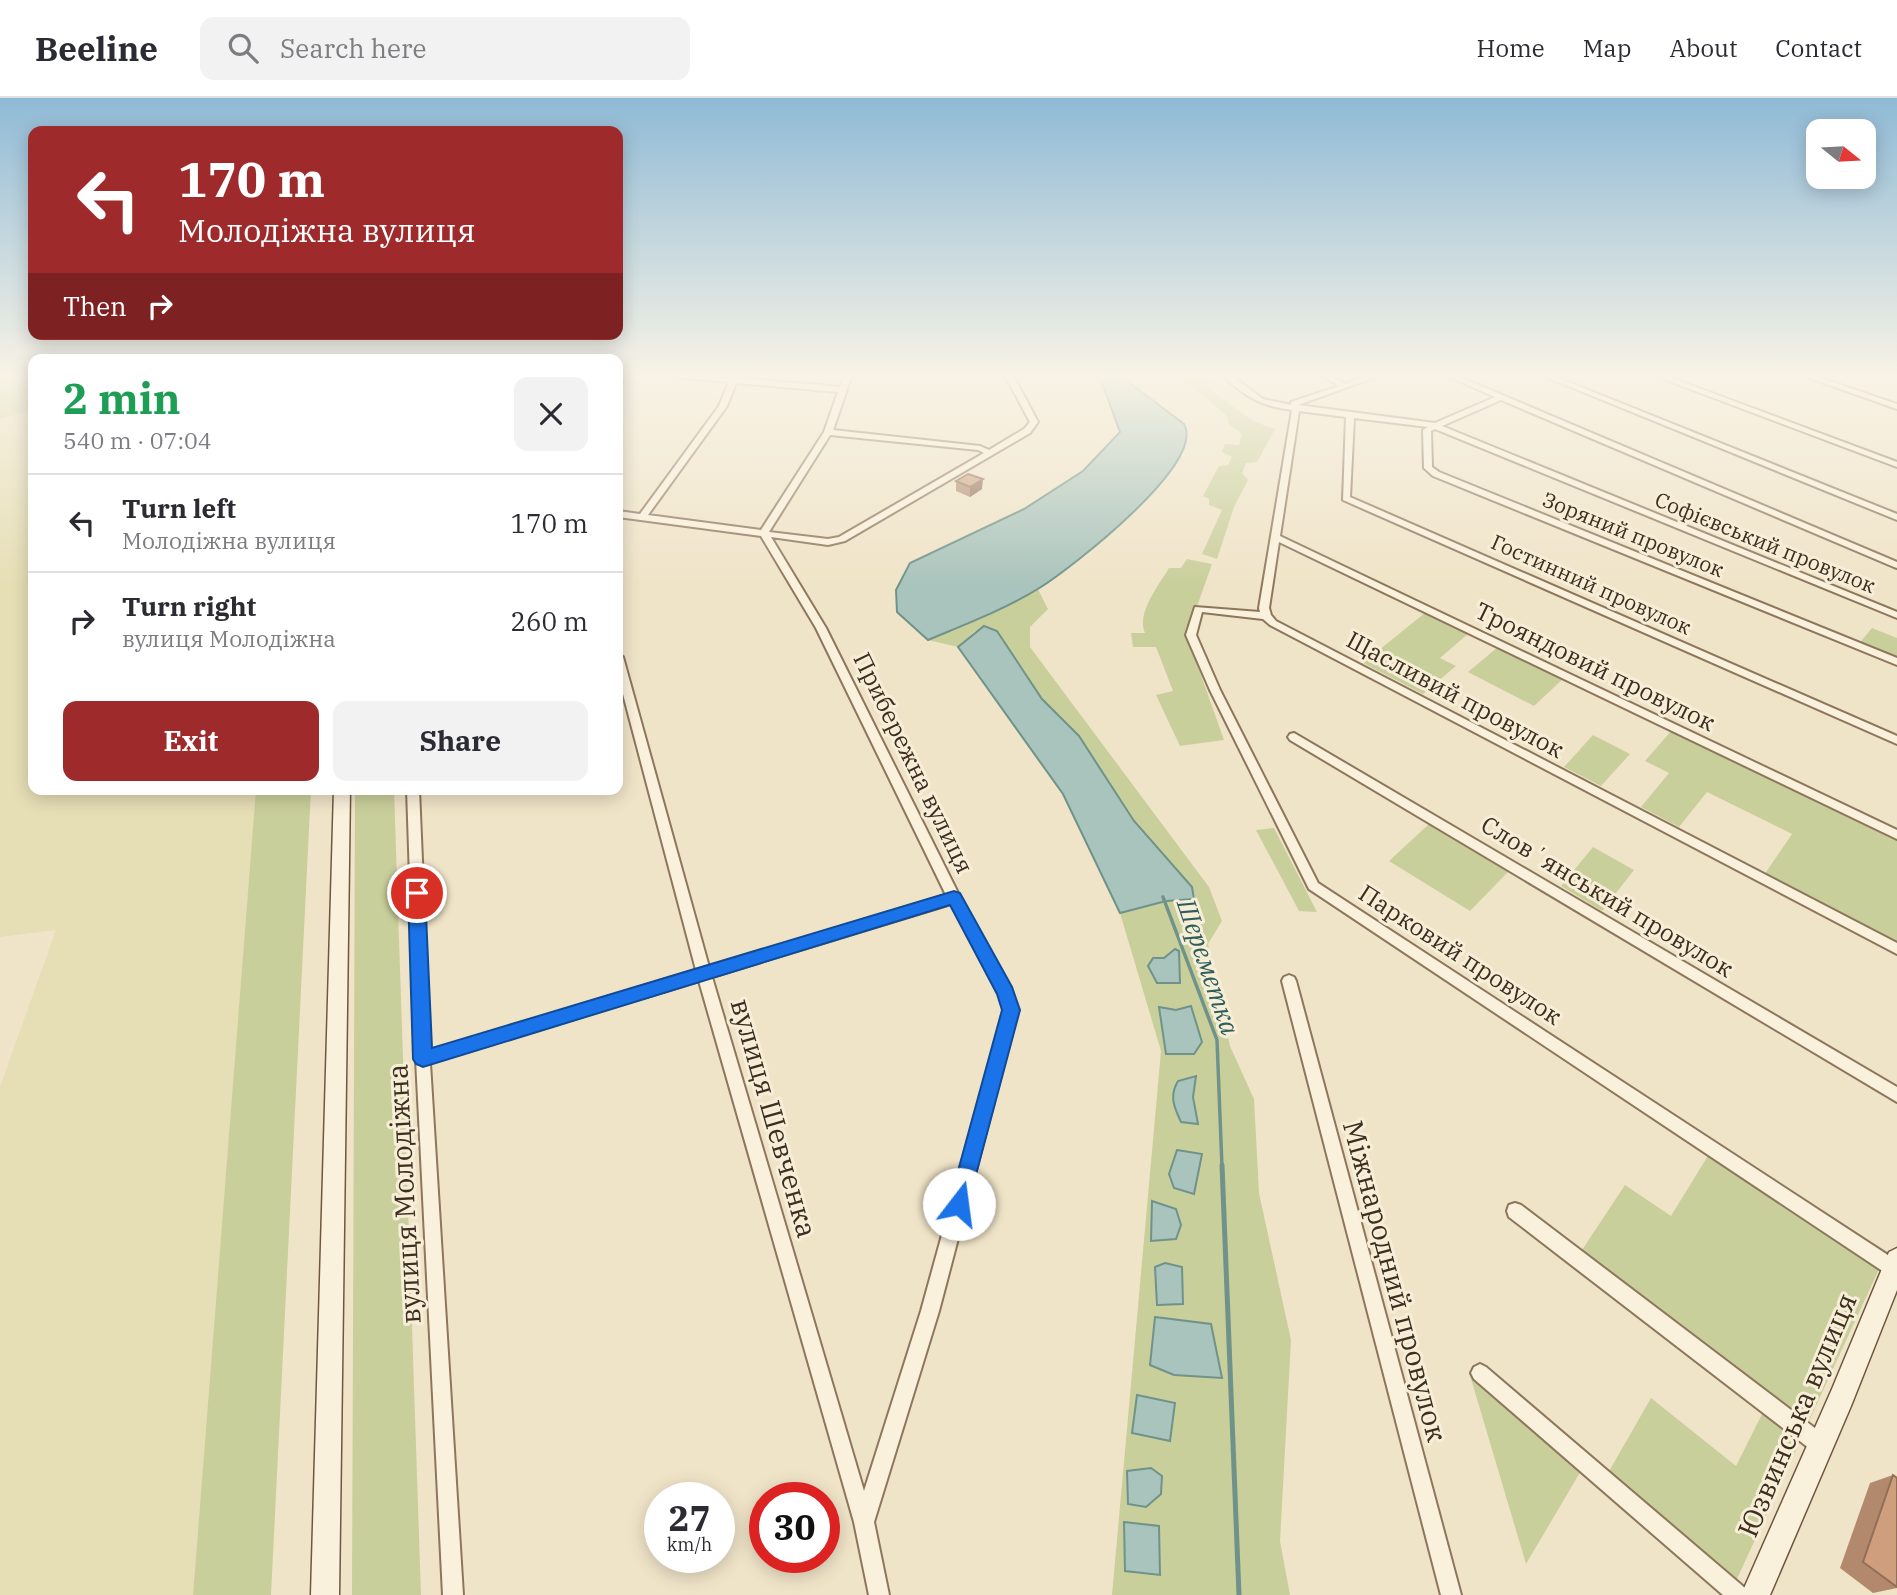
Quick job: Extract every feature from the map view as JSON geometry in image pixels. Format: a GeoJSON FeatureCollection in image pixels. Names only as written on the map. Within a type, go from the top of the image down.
{"type":"FeatureCollection","features":[{"type":"Feature","properties":{"kind":"main road"},"geometry":{"type":"LineString","coordinates":[[325,1595],[342,795]]}},
{"type":"Feature","properties":{"kind":"main road","name":"Юзвинська вулиця"},"geometry":{"type":"LineString","coordinates":[[1755,1595],[1821,1445],[1895,1264]]}},
{"type":"Feature","properties":{"kind":"street"},"geometry":{"type":"LineString","coordinates":[[642,517],[695,445]]}},
{"type":"Feature","properties":{"kind":"street"},"geometry":{"type":"LineString","coordinates":[[764,533],[820,445]]}},
{"type":"Feature","properties":{"kind":"street"},"geometry":{"type":"LineString","coordinates":[[950,445],[980,448],[990,453]]}},
{"type":"Feature","properties":{"kind":"street"},"geometry":{"type":"LineString","coordinates":[[623,515],[828,542],[842,539],[1004,445]]}},
{"type":"Feature","properties":{"kind":"street"},"geometry":{"type":"LineString","coordinates":[[1266,616],[1264,608],[1290,445]]}},
{"type":"Feature","properties":{"kind":"street","name":"Гостинний провулок"},"geometry":{"type":"LineString","coordinates":[[1349,445],[1346,498],[1897,740]]}},
{"type":"Feature","properties":{"kind":"street","name":"Зоряний провулок"},"geometry":{"type":"LineString","coordinates":[[1427,445],[1428,468],[1436,474],[1897,662]]}},
{"type":"Feature","properties":{"kind":"street","name":"Софієвський провулок"},"geometry":{"type":"LineString","coordinates":[[1481,445],[1897,615]]}},
{"type":"Feature","properties":{"kind":"street"},"geometry":{"type":"LineString","coordinates":[[1614,445],[1897,565]]}},
{"type":"Feature","properties":{"kind":"street"},"geometry":{"type":"LineString","coordinates":[[1718,445],[1897,517]]}},
{"type":"Feature","properties":{"kind":"street"},"geometry":{"type":"LineString","coordinates":[[1843,445],[1897,465]]}},
{"type":"Feature","properties":{"kind":"street","name":"Прибережна вулиця"},"geometry":{"type":"LineString","coordinates":[[764,533],[821,628],[954,898],[1006,993],[1011,1010],[930,1311],[864,1522]]}},
{"type":"Feature","properties":{"kind":"street","name":"Трояндовий провулок"},"geometry":{"type":"LineString","coordinates":[[1275,537],[1897,835]]}},
{"type":"Feature","properties":{"kind":"street","name":"Парковий провулок"},"geometry":{"type":"LineString","coordinates":[[1266,616],[1198,609],[1191,635],[1215,690],[1313,886],[1895,1264]]}},
{"type":"Feature","properties":{"kind":"street","name":"Щасливий провулок"},"geometry":{"type":"LineString","coordinates":[[1266,616],[1273,623],[1897,948]]}},
{"type":"Feature","properties":{"kind":"street","name":"вулиця Шевченка"},"geometry":{"type":"LineString","coordinates":[[623,675],[704,974],[864,1522],[878,1595]]}},
{"type":"Feature","properties":{"kind":"street","name":"Словʼянський провулок"},"geometry":{"type":"LineString","coordinates":[[1294,737],[1897,1095]]}},
{"type":"Feature","properties":{"kind":"street","name":"вулиця Молодіжна"},"geometry":{"type":"LineString","coordinates":[[413,795],[423,1059],[453,1595]]}},
{"type":"Feature","properties":{"kind":"street"},"geometry":{"type":"LineString","coordinates":[[423,1059],[954,898]]}},
{"type":"Feature","properties":{"kind":"street","name":"Міжнародний провулок"},"geometry":{"type":"LineString","coordinates":[[1289,981],[1451,1595]]}},
{"type":"Feature","properties":{"kind":"street"},"geometry":{"type":"LineString","coordinates":[[1515,1211],[1821,1445]]}},
{"type":"Feature","properties":{"kind":"street"},"geometry":{"type":"LineString","coordinates":[[1480,1373],[1738,1595]]}},
{"type":"Feature","properties":{"kind":"shaded area"},"geometry":{"type":"Polygon","coordinates":[[[0,445],[28,445],[28,795],[256,795],[193,1595],[0,1595],[0,1087],[56,930],[0,937],[0,445]]]}},
{"type":"Feature","properties":{"kind":"green space"},"geometry":{"type":"Polygon","coordinates":[[[1225,445],[1266,445],[1257,462],[1246,463],[1242,473],[1248,480],[1234,507],[1217,559],[1202,554],[1222,510],[1209,505],[1209,499],[1203,496],[1219,466],[1228,465],[1232,457],[1222,452],[1225,445]]]}},
{"type":"Feature","properties":{"kind":"green space"},"geometry":{"type":"Polygon","coordinates":[[[1187,559],[1212,564],[1194,615],[1189,641],[1224,740],[1180,746],[1156,695],[1173,691],[1156,647],[1133,647],[1131,633],[1145,633],[1143,625],[1146,608],[1155,591],[1169,568],[1181,568],[1187,559]]]}},
{"type":"Feature","properties":{"kind":"green space"},"geometry":{"type":"Polygon","coordinates":[[[1038,589],[1048,609],[1030,627],[1030,647],[1209,887],[1222,921],[1208,944],[1230,1046],[1254,1099],[1259,1193],[1291,1340],[1280,1541],[1290,1595],[1112,1595],[1161,1051],[1120,913],[1166,901],[1193,899],[1192,887],[1134,821],[1079,736],[1042,699],[1022,667],[975,631],[958,647],[928,640],[1038,589]],[[1127,1472],[1146,1507],[1155,1497],[1144,1472],[1127,1472]]]}},
{"type":"Feature","properties":{"kind":"green space"},"geometry":{"type":"Polygon","coordinates":[[[1426,612],[1469,633],[1440,658],[1456,666],[1423,694],[1363,663],[1426,612]]]}},
{"type":"Feature","properties":{"kind":"green space"},"geometry":{"type":"Polygon","coordinates":[[[1872,628],[1897,638],[1897,662],[1857,646],[1872,628]]]}},
{"type":"Feature","properties":{"kind":"green space"},"geometry":{"type":"Polygon","coordinates":[[[1498,647],[1564,678],[1534,706],[1468,672],[1498,647]]]}},
{"type":"Feature","properties":{"kind":"green space"},"geometry":{"type":"Polygon","coordinates":[[[1672,730],[1897,835],[1897,949],[1762,878],[1792,834],[1707,792],[1679,827],[1641,807],[1669,773],[1645,761],[1672,730]]]}},
{"type":"Feature","properties":{"kind":"green space"},"geometry":{"type":"Polygon","coordinates":[[[1593,735],[1630,754],[1601,786],[1564,767],[1593,735]]]}},
{"type":"Feature","properties":{"kind":"green space"},"geometry":{"type":"Polygon","coordinates":[[[256,795],[311,795],[271,1595],[193,1595],[256,795]]]}},
{"type":"Feature","properties":{"kind":"green space"},"geometry":{"type":"Polygon","coordinates":[[[355,795],[394,795],[421,1595],[352,1595],[355,795]]]}},
{"type":"Feature","properties":{"kind":"green space"},"geometry":{"type":"Polygon","coordinates":[[[1429,824],[1509,871],[1470,911],[1389,861],[1429,824]]]}},
{"type":"Feature","properties":{"kind":"green space"},"geometry":{"type":"Polygon","coordinates":[[[1274,828],[1317,912],[1299,911],[1256,830],[1274,828]]]}},
{"type":"Feature","properties":{"kind":"green space"},"geometry":{"type":"Polygon","coordinates":[[[1593,847],[1634,870],[1602,911],[1561,886],[1593,847]]]}},
{"type":"Feature","properties":{"kind":"green space"},"geometry":{"type":"Polygon","coordinates":[[[1709,1154],[1880,1267],[1808,1423],[1582,1250],[1625,1185],[1671,1216],[1709,1154]]]}},
{"type":"Feature","properties":{"kind":"green space"},"geometry":{"type":"Polygon","coordinates":[[[1469,1372],[1480,1373],[1585,1464],[1526,1564],[1469,1372]]]}},
{"type":"Feature","properties":{"kind":"green space"},"geometry":{"type":"Polygon","coordinates":[[[1651,1398],[1736,1466],[1763,1412],[1801,1440],[1736,1581],[1608,1473],[1651,1398]]]}},
{"type":"Feature","properties":{"kind":"water"},"geometry":{"type":"Polygon","coordinates":[[[1108,445],[1184,445],[1176,463],[1157,488],[1132,513],[1079,559],[1041,587],[986,616],[928,640],[897,612],[896,590],[910,563],[1024,509],[1083,471],[1108,445]]]}},
{"type":"Feature","properties":{"kind":"water"},"geometry":{"type":"Polygon","coordinates":[[[984,626],[997,631],[1042,699],[1079,736],[1134,821],[1192,887],[1194,899],[1166,901],[1120,913],[1063,794],[958,647],[984,626]]]}},
{"type":"Feature","properties":{"kind":"water"},"geometry":{"type":"Polygon","coordinates":[[[1175,949],[1179,951],[1180,983],[1157,983],[1148,966],[1153,958],[1164,958],[1175,949]]]}},
{"type":"Feature","properties":{"kind":"water"},"geometry":{"type":"Polygon","coordinates":[[[1191,1006],[1202,1042],[1194,1054],[1166,1054],[1159,1007],[1176,1010],[1191,1006]]]}},
{"type":"Feature","properties":{"kind":"water"},"geometry":{"type":"Polygon","coordinates":[[[1196,1076],[1193,1097],[1198,1124],[1181,1122],[1174,1102],[1175,1086],[1178,1081],[1196,1076]]]}},
{"type":"Feature","properties":{"kind":"water"},"geometry":{"type":"Polygon","coordinates":[[[1177,1150],[1202,1154],[1194,1194],[1174,1188],[1169,1174],[1177,1150]]]}},
{"type":"Feature","properties":{"kind":"water"},"geometry":{"type":"Polygon","coordinates":[[[1152,1201],[1176,1209],[1181,1225],[1176,1239],[1151,1241],[1152,1201]]]}},
{"type":"Feature","properties":{"kind":"water"},"geometry":{"type":"Polygon","coordinates":[[[1165,1263],[1182,1267],[1183,1304],[1157,1305],[1155,1267],[1165,1263]]]}},
{"type":"Feature","properties":{"kind":"water"},"geometry":{"type":"Polygon","coordinates":[[[1155,1317],[1211,1324],[1222,1378],[1174,1375],[1150,1365],[1155,1317]]]}},
{"type":"Feature","properties":{"kind":"water"},"geometry":{"type":"Polygon","coordinates":[[[1137,1395],[1175,1403],[1170,1441],[1132,1433],[1137,1395]]]}},
{"type":"Feature","properties":{"kind":"water"},"geometry":{"type":"Polygon","coordinates":[[[1151,1468],[1162,1476],[1161,1494],[1146,1507],[1128,1504],[1127,1471],[1151,1468]]]}},
{"type":"Feature","properties":{"kind":"water"},"geometry":{"type":"Polygon","coordinates":[[[1124,1522],[1159,1526],[1160,1575],[1125,1571],[1124,1522]]]}},
{"type":"Feature","properties":{"kind":"building"},"geometry":{"type":"Polygon","coordinates":[[[968,474],[983,479],[970,487],[956,481],[968,474]]]}},
{"type":"Feature","properties":{"kind":"building"},"geometry":{"type":"Polygon","coordinates":[[[1893,1475],[1897,1478],[1897,1587],[1863,1562],[1893,1475]]]}},
{"type":"Feature","properties":{"kind":"waterway","name":"Шереметка"},"geometry":{"type":"LineString","coordinates":[[1163,897],[1217,1040],[1222,1167]]}},
{"type":"Feature","properties":{"kind":"waterway","name":"Шереметка"},"geometry":{"type":"LineString","coordinates":[[1222,1165],[1239,1595]]}},
{"type":"Feature","properties":{"kind":"route"},"geometry":{"type":"LineString","coordinates":[[417,893],[423,1059],[954,898],[1006,993],[1011,1010],[959,1204]]}}]}
